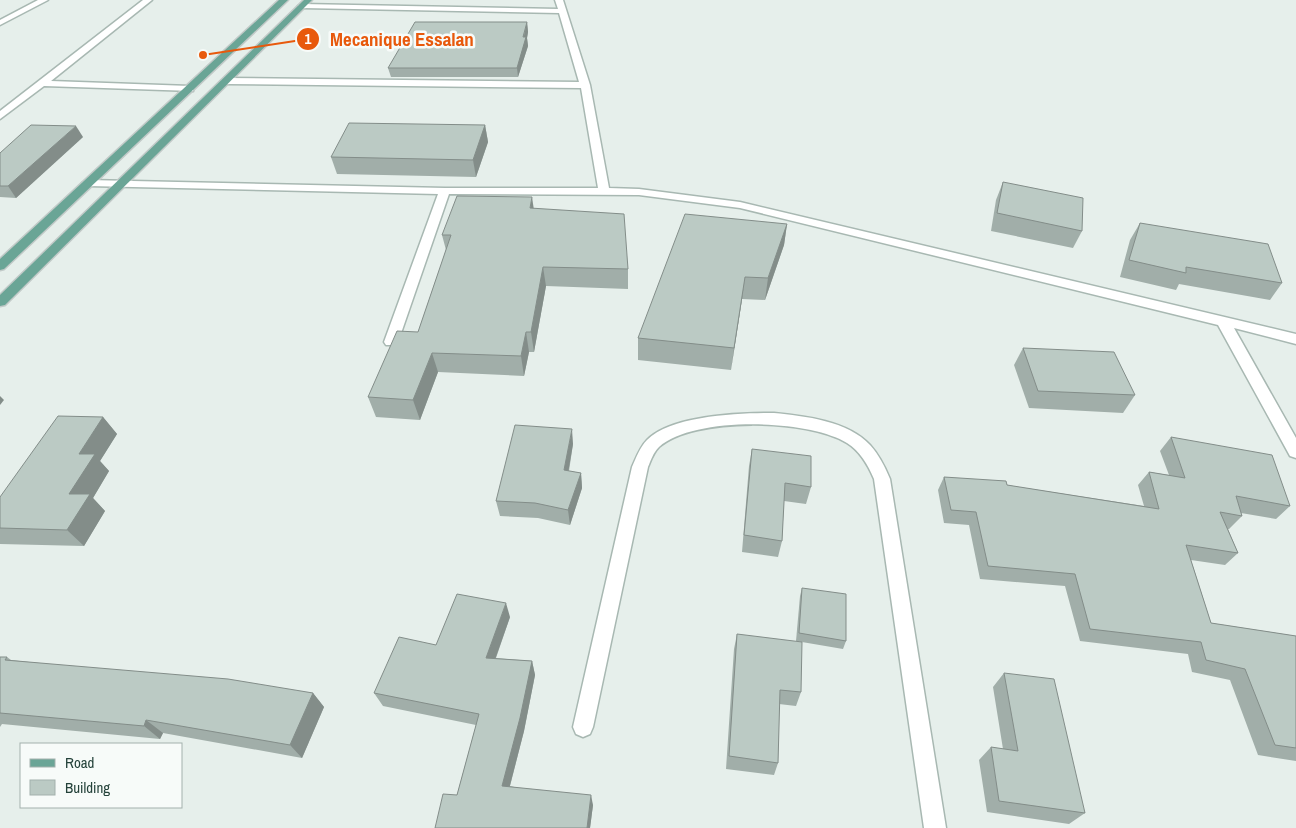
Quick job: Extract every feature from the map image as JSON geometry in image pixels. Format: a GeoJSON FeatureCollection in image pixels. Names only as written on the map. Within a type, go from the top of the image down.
{"type":"FeatureCollection","features":[{"type":"Feature","properties":{"kind":"main road"},"geometry":{"type":"LineString","coordinates":[[0,266],[284,0]]}},
{"type":"Feature","properties":{"kind":"main road"},"geometry":{"type":"LineString","coordinates":[[0,302],[305,3]]}},
{"type":"Feature","properties":{"kind":"street"},"geometry":{"type":"LineString","coordinates":[[0,23],[44,0]]}},
{"type":"Feature","properties":{"kind":"street"},"geometry":{"type":"LineString","coordinates":[[0,116],[148,0]]}},
{"type":"Feature","properties":{"kind":"street"},"geometry":{"type":"LineString","coordinates":[[559,0],[584,85],[604,192]]}},
{"type":"Feature","properties":{"kind":"street"},"geometry":{"type":"LineString","coordinates":[[305,3],[562,11]]}},
{"type":"Feature","properties":{"kind":"street"},"geometry":{"type":"LineString","coordinates":[[226,81],[584,85]]}},
{"type":"Feature","properties":{"kind":"street"},"geometry":{"type":"LineString","coordinates":[[42,83],[190,89]]}},
{"type":"Feature","properties":{"kind":"street"},"geometry":{"type":"LineString","coordinates":[[88,183],[444,191],[638,192],[691,198],[740,205],[1296,339]]}},
{"type":"Feature","properties":{"kind":"street"},"geometry":{"type":"LineString","coordinates":[[391,342],[444,191]]}},
{"type":"Feature","properties":{"kind":"street"},"geometry":{"type":"LineString","coordinates":[[1223,321],[1296,452]]}},
{"type":"Feature","properties":{"kind":"street"},"geometry":{"type":"LineString","coordinates":[[583,727],[640,468],[645,453],[656,441],[674,432],[700,425],[751,420],[786,420],[818,425],[848,436],[870,453],[882,478],[935,828]]}},
{"type":"Feature","properties":{"kind":"building"},"geometry":{"type":"Polygon","coordinates":[[[415,22],[527,22],[523,37],[526,37],[517,68],[388,68],[415,22]]]}},
{"type":"Feature","properties":{"kind":"building"},"geometry":{"type":"Polygon","coordinates":[[[349,123],[485,125],[473,160],[331,157],[349,123]]]}},
{"type":"Feature","properties":{"kind":"building"},"geometry":{"type":"Polygon","coordinates":[[[31,125],[76,126],[8,186],[0,186],[0,153],[31,125]]]}},
{"type":"Feature","properties":{"kind":"building"},"geometry":{"type":"Polygon","coordinates":[[[1003,182],[1083,198],[1082,231],[997,213],[1003,182]]]}},
{"type":"Feature","properties":{"kind":"building"},"geometry":{"type":"Polygon","coordinates":[[[457,196],[532,197],[530,208],[624,214],[628,269],[543,267],[531,332],[526,332],[521,356],[432,353],[413,400],[368,397],[397,331],[418,332],[451,235],[442,235],[457,196]]]}},
{"type":"Feature","properties":{"kind":"building"},"geometry":{"type":"Polygon","coordinates":[[[685,214],[787,224],[768,278],[745,277],[734,348],[638,338],[685,214]]]}},
{"type":"Feature","properties":{"kind":"building"},"geometry":{"type":"Polygon","coordinates":[[[1140,223],[1268,244],[1282,283],[1186,267],[1186,273],[1129,260],[1140,223]]]}},
{"type":"Feature","properties":{"kind":"building"},"geometry":{"type":"Polygon","coordinates":[[[1023,348],[1114,352],[1135,395],[1038,391],[1023,348]]]}},
{"type":"Feature","properties":{"kind":"building"},"geometry":{"type":"Polygon","coordinates":[[[58,416],[103,417],[79,454],[95,454],[69,494],[90,494],[67,530],[0,528],[0,497],[58,416]]]}},
{"type":"Feature","properties":{"kind":"building"},"geometry":{"type":"Polygon","coordinates":[[[515,425],[572,429],[564,470],[581,473],[568,510],[535,503],[496,501],[515,425]]]}},
{"type":"Feature","properties":{"kind":"building"},"geometry":{"type":"Polygon","coordinates":[[[1171,437],[1272,455],[1290,506],[1236,496],[1242,516],[1220,512],[1238,553],[1186,545],[1211,623],[1296,636],[1296,748],[1275,745],[1245,669],[1206,660],[1201,642],[1090,629],[1075,574],[988,566],[976,512],[951,510],[944,477],[1006,481],[1007,485],[1159,509],[1149,472],[1185,478],[1171,437]]]}},
{"type":"Feature","properties":{"kind":"building"},"geometry":{"type":"Polygon","coordinates":[[[752,449],[811,456],[811,487],[785,483],[782,541],[744,535],[752,449]]]}},
{"type":"Feature","properties":{"kind":"building"},"geometry":{"type":"Polygon","coordinates":[[[802,588],[846,594],[846,641],[799,633],[802,588]]]}},
{"type":"Feature","properties":{"kind":"building"},"geometry":{"type":"Polygon","coordinates":[[[457,594],[506,603],[486,658],[532,661],[520,718],[502,786],[591,795],[587,828],[435,828],[443,794],[457,795],[479,714],[374,693],[399,637],[436,645],[457,594]]]}},
{"type":"Feature","properties":{"kind":"building"},"geometry":{"type":"Polygon","coordinates":[[[737,634],[802,642],[801,692],[780,690],[778,763],[729,756],[737,634]]]}},
{"type":"Feature","properties":{"kind":"building"},"geometry":{"type":"Polygon","coordinates":[[[0,657],[7,657],[5,660],[228,679],[313,693],[290,745],[146,720],[144,726],[0,713],[0,657]]]}},
{"type":"Feature","properties":{"kind":"building"},"geometry":{"type":"Polygon","coordinates":[[[1004,673],[1054,679],[1085,813],[999,801],[991,747],[1018,751],[1004,673]]]}},
{"type":"Feature","properties":{"kind":"place","name":"Mecanique Essalan"},"geometry":{"type":"Point","coordinates":[203,55]}}]}
